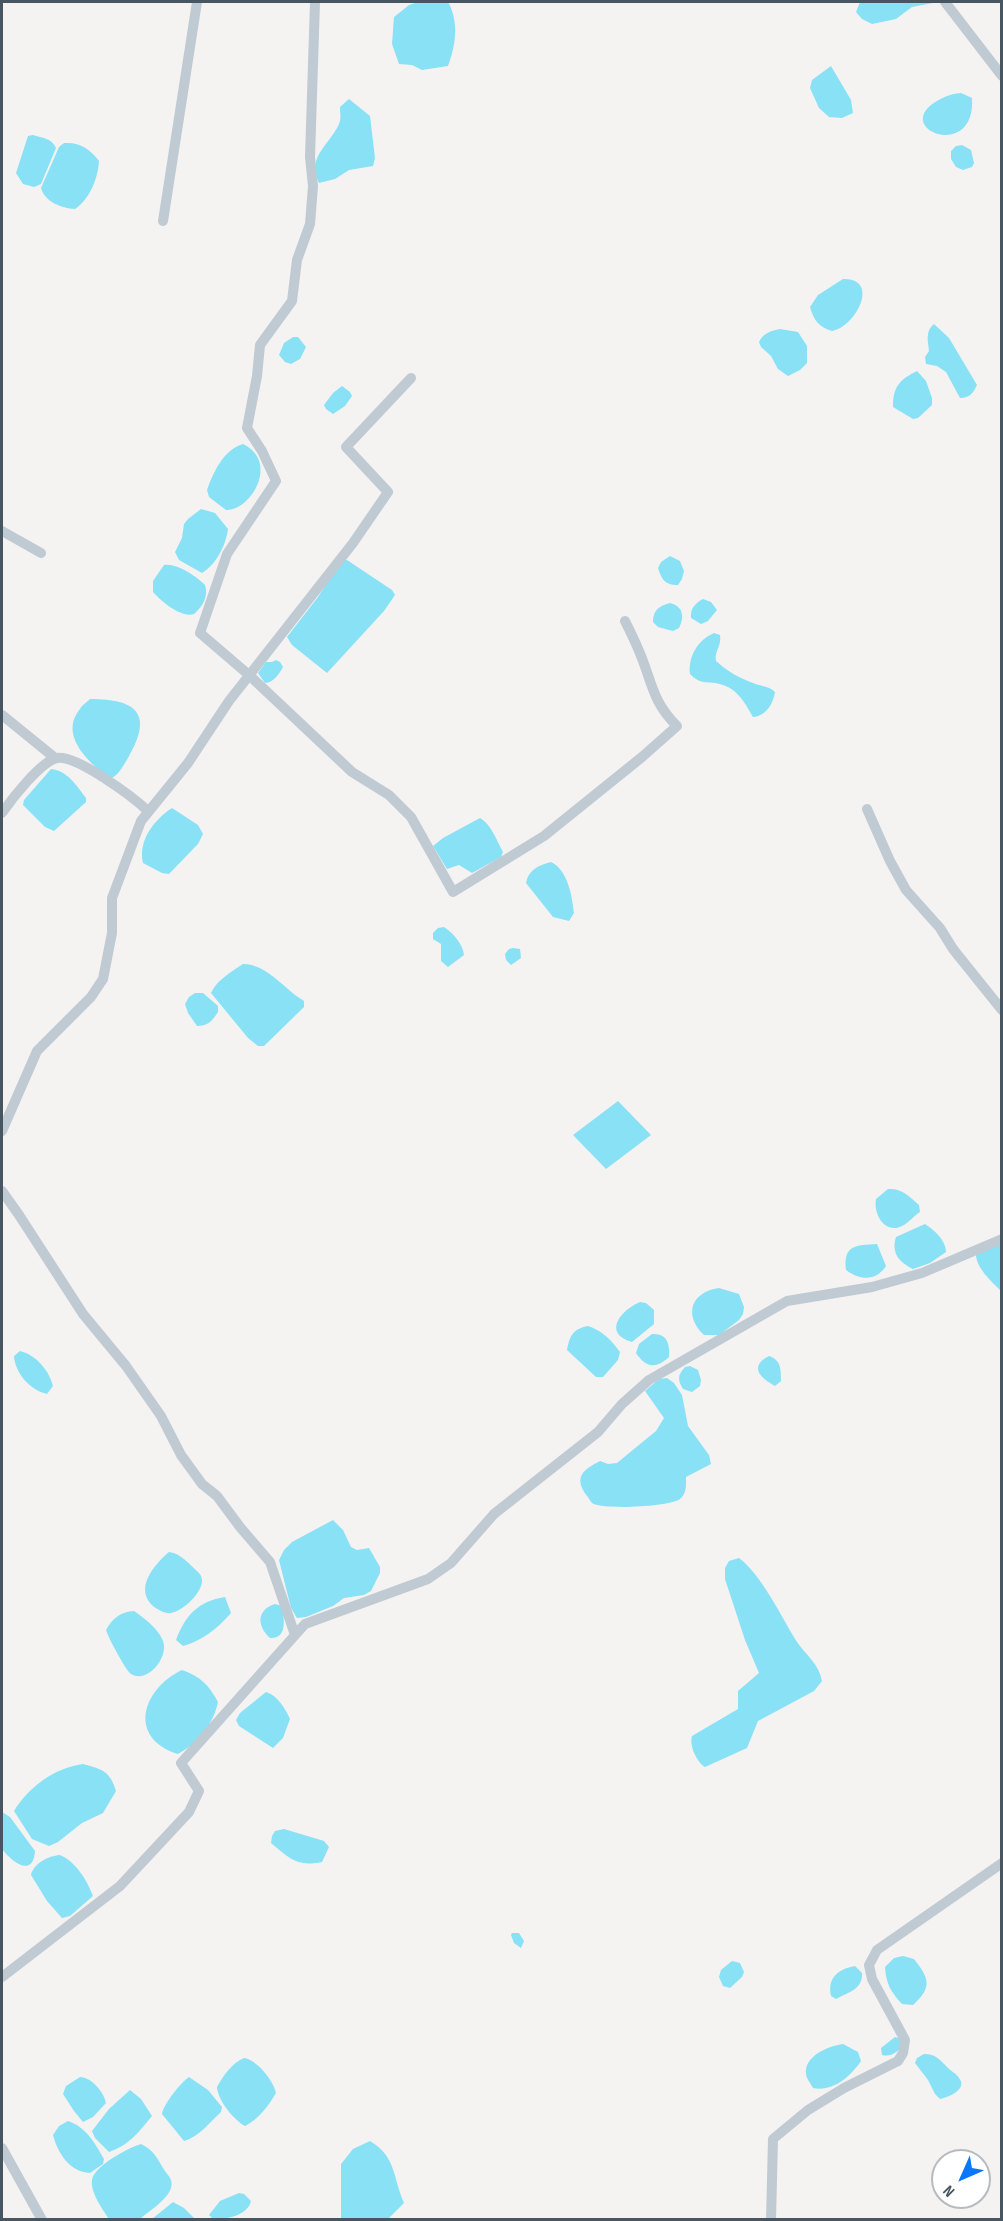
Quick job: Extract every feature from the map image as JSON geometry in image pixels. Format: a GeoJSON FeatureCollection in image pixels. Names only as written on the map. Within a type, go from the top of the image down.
{"type":"FeatureCollection","features":[{"type":"Feature","properties":{"kind":"street"},"geometry":{"type":"LineString","coordinates":[[163,221],[197,2]]}},
{"type":"Feature","properties":{"kind":"street"},"geometry":{"type":"LineString","coordinates":[[315,2],[310,157],[313,186],[310,224],[297,260],[292,301],[260,345],[257,376],[247,428],[262,451],[276,481],[227,554],[200,633],[249,675],[352,772],[389,795],[411,817],[453,892],[544,836],[677,726],[667,717],[650,686],[640,652],[625,621]]}},
{"type":"Feature","properties":{"kind":"street"},"geometry":{"type":"LineString","coordinates":[[945,2],[1002,76]]}},
{"type":"Feature","properties":{"kind":"street"},"geometry":{"type":"LineString","coordinates":[[2,1131],[37,1051],[91,997],[103,979],[112,933],[112,897],[141,821],[188,763],[229,701],[352,543],[388,492],[346,447],[411,378]]}},
{"type":"Feature","properties":{"kind":"street"},"geometry":{"type":"LineString","coordinates":[[2,531],[41,553]]}},
{"type":"Feature","properties":{"kind":"street"},"geometry":{"type":"LineString","coordinates":[[2,715],[55,758],[67,759],[79,764],[115,785],[148,811]]}},
{"type":"Feature","properties":{"kind":"street"},"geometry":{"type":"LineString","coordinates":[[2,813],[42,767],[55,758]]}},
{"type":"Feature","properties":{"kind":"street"},"geometry":{"type":"LineString","coordinates":[[867,809],[890,861],[906,890],[940,928],[953,950],[1002,1010]]}},
{"type":"Feature","properties":{"kind":"street"},"geometry":{"type":"LineString","coordinates":[[2,1191],[83,1314],[126,1366],[161,1416],[181,1455],[202,1484],[217,1496],[270,1562],[295,1635]]}},
{"type":"Feature","properties":{"kind":"street"},"geometry":{"type":"LineString","coordinates":[[2,1977],[120,1886],[189,1812],[199,1791],[181,1763],[305,1624],[428,1579],[451,1563],[494,1514],[598,1432],[622,1404],[649,1380],[787,1301],[872,1287],[922,1273],[1002,1239]]}},
{"type":"Feature","properties":{"kind":"street"},"geometry":{"type":"LineString","coordinates":[[771,2220],[773,2139],[808,2110],[844,2088],[897,2061],[903,2053],[905,2040],[872,1979],[869,1965],[877,1950],[1002,1863]]}},
{"type":"Feature","properties":{"kind":"street"},"geometry":{"type":"LineString","coordinates":[[2,2148],[42,2220]]}},
{"type":"Feature","properties":{"kind":"water"},"geometry":{"type":"Polygon","coordinates":[[[418,2],[448,2],[454,17],[455,33],[448,66],[422,70],[412,65],[399,64],[392,44],[394,17],[409,5],[418,2]]]}},
{"type":"Feature","properties":{"kind":"water"},"geometry":{"type":"Polygon","coordinates":[[[860,2],[938,2],[912,7],[896,19],[872,24],[862,19],[856,12],[860,2]]]}},
{"type":"Feature","properties":{"kind":"water"},"geometry":{"type":"Polygon","coordinates":[[[831,66],[851,100],[853,113],[842,118],[829,117],[819,108],[810,88],[812,80],[831,66]]]}},
{"type":"Feature","properties":{"kind":"water"},"geometry":{"type":"Polygon","coordinates":[[[961,93],[972,98],[970,117],[963,129],[952,134],[931,131],[924,124],[923,115],[931,105],[945,97],[961,93]]]}},
{"type":"Feature","properties":{"kind":"water"},"geometry":{"type":"Polygon","coordinates":[[[349,99],[370,116],[375,158],[373,166],[349,170],[335,179],[319,183],[316,173],[318,157],[337,129],[340,107],[349,99]]]}},
{"type":"Feature","properties":{"kind":"water"},"geometry":{"type":"Polygon","coordinates":[[[33,135],[49,140],[56,148],[41,184],[34,187],[23,184],[16,173],[28,136],[33,135]]]}},
{"type":"Feature","properties":{"kind":"water"},"geometry":{"type":"Polygon","coordinates":[[[64,143],[84,147],[99,161],[92,188],[85,200],[75,209],[54,203],[46,197],[41,188],[59,147],[64,143]]]}},
{"type":"Feature","properties":{"kind":"water"},"geometry":{"type":"Polygon","coordinates":[[[962,145],[971,150],[974,163],[972,167],[963,170],[956,167],[951,159],[951,151],[956,146],[962,145]]]}},
{"type":"Feature","properties":{"kind":"water"},"geometry":{"type":"Polygon","coordinates":[[[843,279],[854,281],[861,286],[863,294],[856,313],[841,328],[832,331],[818,323],[810,307],[818,295],[843,279]]]}},
{"type":"Feature","properties":{"kind":"water"},"geometry":{"type":"Polygon","coordinates":[[[934,324],[949,338],[977,385],[969,396],[960,398],[946,372],[937,366],[926,364],[925,357],[929,351],[928,333],[934,324]]]}},
{"type":"Feature","properties":{"kind":"water"},"geometry":{"type":"Polygon","coordinates":[[[780,329],[798,332],[807,346],[807,363],[800,370],[788,376],[778,369],[759,342],[765,334],[780,329]]]}},
{"type":"Feature","properties":{"kind":"water"},"geometry":{"type":"Polygon","coordinates":[[[293,337],[298,337],[306,347],[300,359],[291,364],[285,362],[279,355],[284,343],[293,337]]]}},
{"type":"Feature","properties":{"kind":"water"},"geometry":{"type":"Polygon","coordinates":[[[917,371],[926,381],[932,405],[918,418],[913,419],[893,407],[893,400],[898,385],[917,371]]]}},
{"type":"Feature","properties":{"kind":"water"},"geometry":{"type":"Polygon","coordinates":[[[342,386],[352,396],[345,406],[333,414],[324,405],[342,386]]]}},
{"type":"Feature","properties":{"kind":"water"},"geometry":{"type":"Polygon","coordinates":[[[243,444],[254,452],[259,462],[258,484],[244,503],[226,510],[209,497],[207,490],[216,469],[225,456],[243,444]]]}},
{"type":"Feature","properties":{"kind":"water"},"geometry":{"type":"Polygon","coordinates":[[[201,509],[215,513],[228,529],[220,554],[202,573],[179,560],[175,552],[182,538],[184,524],[201,509]]]}},
{"type":"Feature","properties":{"kind":"water"},"geometry":{"type":"Polygon","coordinates":[[[670,556],[680,561],[684,571],[678,585],[665,581],[658,568],[661,562],[670,556]]]}},
{"type":"Feature","properties":{"kind":"water"},"geometry":{"type":"Polygon","coordinates":[[[347,560],[392,590],[395,595],[384,611],[327,673],[292,645],[287,637],[318,597],[341,561],[347,560]]]}},
{"type":"Feature","properties":{"kind":"water"},"geometry":{"type":"Polygon","coordinates":[[[164,565],[180,568],[205,585],[204,601],[194,614],[183,614],[166,604],[153,592],[153,581],[164,565]]]}},
{"type":"Feature","properties":{"kind":"water"},"geometry":{"type":"Polygon","coordinates":[[[703,599],[711,602],[717,610],[708,621],[701,624],[691,618],[691,612],[703,599]]]}},
{"type":"Feature","properties":{"kind":"water"},"geometry":{"type":"Polygon","coordinates":[[[670,603],[682,612],[679,628],[673,631],[658,627],[653,622],[657,609],[670,603]]]}},
{"type":"Feature","properties":{"kind":"water"},"geometry":{"type":"Polygon","coordinates":[[[714,633],[720,635],[716,661],[738,676],[775,692],[771,705],[762,714],[753,717],[743,700],[729,687],[701,682],[690,674],[695,649],[714,633]]]}},
{"type":"Feature","properties":{"kind":"water"},"geometry":{"type":"Polygon","coordinates":[[[276,660],[283,667],[273,680],[265,683],[258,673],[266,662],[276,660]]]}},
{"type":"Feature","properties":{"kind":"water"},"geometry":{"type":"Polygon","coordinates":[[[90,699],[119,702],[130,706],[140,720],[136,743],[120,770],[110,779],[86,757],[75,739],[74,719],[90,699]]]}},
{"type":"Feature","properties":{"kind":"water"},"geometry":{"type":"Polygon","coordinates":[[[51,769],[67,776],[86,798],[86,802],[54,831],[45,827],[23,805],[24,800],[51,769]]]}},
{"type":"Feature","properties":{"kind":"water"},"geometry":{"type":"Polygon","coordinates":[[[172,808],[198,825],[203,834],[198,844],[169,874],[162,873],[143,863],[142,855],[149,831],[159,818],[172,808]]]}},
{"type":"Feature","properties":{"kind":"water"},"geometry":{"type":"Polygon","coordinates":[[[480,818],[493,833],[503,852],[501,857],[472,873],[459,865],[447,869],[433,846],[480,818]]]}},
{"type":"Feature","properties":{"kind":"water"},"geometry":{"type":"Polygon","coordinates":[[[551,862],[561,871],[568,884],[574,913],[569,921],[553,917],[526,883],[527,878],[535,869],[551,862]]]}},
{"type":"Feature","properties":{"kind":"water"},"geometry":{"type":"Polygon","coordinates":[[[444,927],[457,939],[464,955],[448,967],[441,961],[441,944],[433,939],[433,933],[438,928],[444,927]]]}},
{"type":"Feature","properties":{"kind":"water"},"geometry":{"type":"Polygon","coordinates":[[[513,948],[520,949],[521,958],[511,965],[506,960],[505,954],[513,948]]]}},
{"type":"Feature","properties":{"kind":"water"},"geometry":{"type":"Polygon","coordinates":[[[243,964],[260,968],[304,1001],[304,1007],[264,1046],[258,1046],[248,1038],[211,993],[221,980],[243,964]]]}},
{"type":"Feature","properties":{"kind":"water"},"geometry":{"type":"Polygon","coordinates":[[[195,993],[203,993],[218,1006],[216,1015],[204,1025],[197,1026],[185,1004],[195,993]]]}},
{"type":"Feature","properties":{"kind":"water"},"geometry":{"type":"Polygon","coordinates":[[[618,1101],[651,1135],[606,1169],[573,1135],[618,1101]]]}},
{"type":"Feature","properties":{"kind":"water"},"geometry":{"type":"Polygon","coordinates":[[[888,1189],[901,1191],[919,1205],[920,1212],[898,1228],[886,1226],[877,1211],[876,1199],[888,1189]]]}},
{"type":"Feature","properties":{"kind":"water"},"geometry":{"type":"Polygon","coordinates":[[[925,1224],[942,1239],[946,1252],[930,1263],[913,1269],[897,1256],[896,1237],[925,1224]]]}},
{"type":"Feature","properties":{"kind":"water"},"geometry":{"type":"Polygon","coordinates":[[[1001,1242],[1001,1291],[981,1269],[976,1253],[1001,1242]]]}},
{"type":"Feature","properties":{"kind":"water"},"geometry":{"type":"Polygon","coordinates":[[[877,1244],[886,1266],[882,1271],[867,1278],[856,1276],[846,1270],[847,1256],[852,1248],[877,1244]]]}},
{"type":"Feature","properties":{"kind":"water"},"geometry":{"type":"Polygon","coordinates":[[[719,1288],[739,1294],[744,1307],[743,1314],[739,1320],[719,1335],[704,1335],[694,1320],[693,1306],[702,1294],[719,1288]]]}},
{"type":"Feature","properties":{"kind":"water"},"geometry":{"type":"Polygon","coordinates":[[[640,1302],[646,1303],[654,1310],[654,1324],[632,1342],[623,1338],[616,1327],[621,1316],[640,1302]]]}},
{"type":"Feature","properties":{"kind":"water"},"geometry":{"type":"Polygon","coordinates":[[[588,1326],[606,1336],[620,1352],[618,1360],[603,1377],[596,1377],[567,1350],[573,1334],[588,1326]]]}},
{"type":"Feature","properties":{"kind":"water"},"geometry":{"type":"Polygon","coordinates":[[[652,1334],[662,1335],[669,1348],[669,1357],[655,1365],[647,1364],[636,1353],[639,1344],[652,1334]]]}},
{"type":"Feature","properties":{"kind":"water"},"geometry":{"type":"Polygon","coordinates":[[[20,1351],[31,1356],[45,1369],[53,1386],[47,1394],[29,1385],[20,1374],[14,1356],[20,1351]]]}},
{"type":"Feature","properties":{"kind":"water"},"geometry":{"type":"Polygon","coordinates":[[[769,1356],[776,1360],[780,1369],[781,1381],[775,1386],[761,1376],[758,1368],[759,1364],[769,1356]]]}},
{"type":"Feature","properties":{"kind":"water"},"geometry":{"type":"Polygon","coordinates":[[[690,1366],[698,1370],[701,1380],[700,1386],[692,1392],[683,1389],[679,1380],[685,1367],[690,1366]]]}},
{"type":"Feature","properties":{"kind":"water"},"geometry":{"type":"Polygon","coordinates":[[[667,1378],[674,1383],[682,1395],[688,1426],[709,1455],[711,1464],[686,1477],[684,1494],[673,1502],[621,1507],[592,1503],[581,1484],[582,1475],[600,1461],[608,1464],[617,1463],[656,1431],[664,1418],[645,1391],[659,1379],[667,1378]]]}},
{"type":"Feature","properties":{"kind":"water"},"geometry":{"type":"Polygon","coordinates":[[[333,1520],[343,1530],[351,1547],[357,1550],[369,1548],[380,1567],[380,1573],[371,1591],[364,1595],[344,1598],[333,1606],[306,1617],[297,1618],[291,1608],[279,1560],[284,1550],[292,1542],[333,1520]]]}},
{"type":"Feature","properties":{"kind":"water"},"geometry":{"type":"Polygon","coordinates":[[[169,1552],[178,1555],[199,1573],[202,1584],[189,1603],[169,1613],[154,1607],[145,1593],[152,1570],[169,1552]]]}},
{"type":"Feature","properties":{"kind":"water"},"geometry":{"type":"Polygon","coordinates":[[[739,1558],[763,1585],[797,1642],[815,1665],[822,1681],[814,1691],[758,1721],[747,1748],[705,1767],[694,1753],[692,1736],[738,1709],[738,1691],[759,1673],[745,1640],[725,1579],[725,1568],[729,1561],[739,1558]]]}},
{"type":"Feature","properties":{"kind":"water"},"geometry":{"type":"Polygon","coordinates":[[[225,1597],[231,1613],[215,1629],[197,1641],[183,1646],[176,1640],[188,1617],[194,1611],[207,1602],[225,1597]]]}},
{"type":"Feature","properties":{"kind":"water"},"geometry":{"type":"Polygon","coordinates":[[[275,1604],[282,1606],[284,1627],[280,1635],[270,1638],[260,1619],[264,1610],[275,1604]]]}},
{"type":"Feature","properties":{"kind":"water"},"geometry":{"type":"Polygon","coordinates":[[[134,1611],[158,1632],[164,1647],[156,1667],[138,1676],[131,1674],[125,1667],[106,1630],[117,1616],[134,1611]]]}},
{"type":"Feature","properties":{"kind":"water"},"geometry":{"type":"Polygon","coordinates":[[[182,1670],[203,1682],[218,1702],[204,1732],[178,1754],[162,1747],[151,1737],[146,1725],[146,1713],[157,1689],[168,1678],[182,1670]]]}},
{"type":"Feature","properties":{"kind":"water"},"geometry":{"type":"Polygon","coordinates":[[[266,1692],[278,1699],[290,1719],[283,1738],[273,1748],[239,1726],[236,1720],[240,1713],[266,1692]]]}},
{"type":"Feature","properties":{"kind":"water"},"geometry":{"type":"Polygon","coordinates":[[[83,1764],[104,1772],[114,1784],[116,1791],[103,1813],[82,1823],[58,1842],[49,1846],[32,1839],[14,1811],[20,1802],[52,1774],[83,1764]]]}},
{"type":"Feature","properties":{"kind":"water"},"geometry":{"type":"Polygon","coordinates":[[[2,1812],[10,1817],[35,1851],[30,1864],[26,1866],[16,1862],[2,1849],[2,1812]]]}},
{"type":"Feature","properties":{"kind":"water"},"geometry":{"type":"Polygon","coordinates":[[[284,1829],[324,1841],[329,1847],[322,1862],[306,1863],[294,1860],[271,1843],[275,1831],[284,1829]]]}},
{"type":"Feature","properties":{"kind":"water"},"geometry":{"type":"Polygon","coordinates":[[[60,1855],[80,1872],[93,1896],[70,1916],[62,1918],[47,1901],[31,1875],[42,1861],[60,1855]]]}},
{"type":"Feature","properties":{"kind":"water"},"geometry":{"type":"Polygon","coordinates":[[[512,1933],[519,1933],[524,1941],[521,1948],[514,1943],[512,1933]]]}},
{"type":"Feature","properties":{"kind":"water"},"geometry":{"type":"Polygon","coordinates":[[[903,1956],[914,1959],[926,1977],[924,1993],[913,2005],[902,2004],[888,1983],[885,1967],[894,1958],[903,1956]]]}},
{"type":"Feature","properties":{"kind":"water"},"geometry":{"type":"Polygon","coordinates":[[[732,1961],[740,1963],[744,1972],[730,1988],[723,1986],[719,1977],[721,1970],[732,1961]]]}},
{"type":"Feature","properties":{"kind":"water"},"geometry":{"type":"Polygon","coordinates":[[[855,1966],[862,1973],[858,1986],[836,1999],[831,1996],[831,1984],[835,1975],[855,1966]]]}},
{"type":"Feature","properties":{"kind":"water"},"geometry":{"type":"Polygon","coordinates":[[[895,2037],[901,2039],[901,2048],[890,2055],[882,2055],[881,2048],[895,2037]]]}},
{"type":"Feature","properties":{"kind":"water"},"geometry":{"type":"Polygon","coordinates":[[[843,2044],[858,2052],[861,2061],[852,2073],[840,2082],[827,2088],[813,2088],[806,2076],[809,2062],[818,2053],[843,2044]]]}},
{"type":"Feature","properties":{"kind":"water"},"geometry":{"type":"Polygon","coordinates":[[[924,2054],[938,2058],[958,2077],[961,2086],[956,2092],[940,2099],[935,2094],[915,2063],[917,2058],[924,2054]]]}},
{"type":"Feature","properties":{"kind":"water"},"geometry":{"type":"Polygon","coordinates":[[[244,2058],[254,2062],[264,2071],[276,2093],[263,2112],[245,2126],[227,2110],[217,2087],[232,2066],[244,2058]]]}},
{"type":"Feature","properties":{"kind":"water"},"geometry":{"type":"Polygon","coordinates":[[[80,2077],[96,2086],[103,2094],[106,2103],[93,2117],[83,2122],[63,2094],[66,2086],[80,2077]]]}},
{"type":"Feature","properties":{"kind":"water"},"geometry":{"type":"Polygon","coordinates":[[[189,2077],[208,2090],[222,2107],[221,2112],[204,2128],[195,2136],[184,2141],[162,2114],[173,2094],[189,2077]]]}},
{"type":"Feature","properties":{"kind":"water"},"geometry":{"type":"Polygon","coordinates":[[[130,2090],[141,2099],[152,2116],[128,2142],[109,2152],[95,2138],[92,2131],[109,2109],[130,2090]]]}},
{"type":"Feature","properties":{"kind":"water"},"geometry":{"type":"Polygon","coordinates":[[[68,2121],[85,2131],[104,2159],[103,2164],[90,2173],[71,2166],[55,2142],[53,2135],[59,2126],[68,2121]]]}},
{"type":"Feature","properties":{"kind":"water"},"geometry":{"type":"Polygon","coordinates":[[[370,2141],[385,2154],[393,2168],[404,2203],[388,2219],[341,2219],[341,2164],[353,2149],[370,2141]]]}},
{"type":"Feature","properties":{"kind":"water"},"geometry":{"type":"Polygon","coordinates":[[[141,2144],[154,2154],[171,2180],[170,2191],[161,2202],[140,2219],[109,2219],[93,2190],[94,2175],[112,2158],[141,2144]]]}},
{"type":"Feature","properties":{"kind":"water"},"geometry":{"type":"Polygon","coordinates":[[[239,2193],[244,2194],[251,2201],[246,2210],[224,2219],[213,2219],[209,2215],[220,2201],[239,2193]]]}},
{"type":"Feature","properties":{"kind":"water"},"geometry":{"type":"Polygon","coordinates":[[[173,2202],[184,2208],[195,2219],[152,2219],[173,2202]]]}}]}
